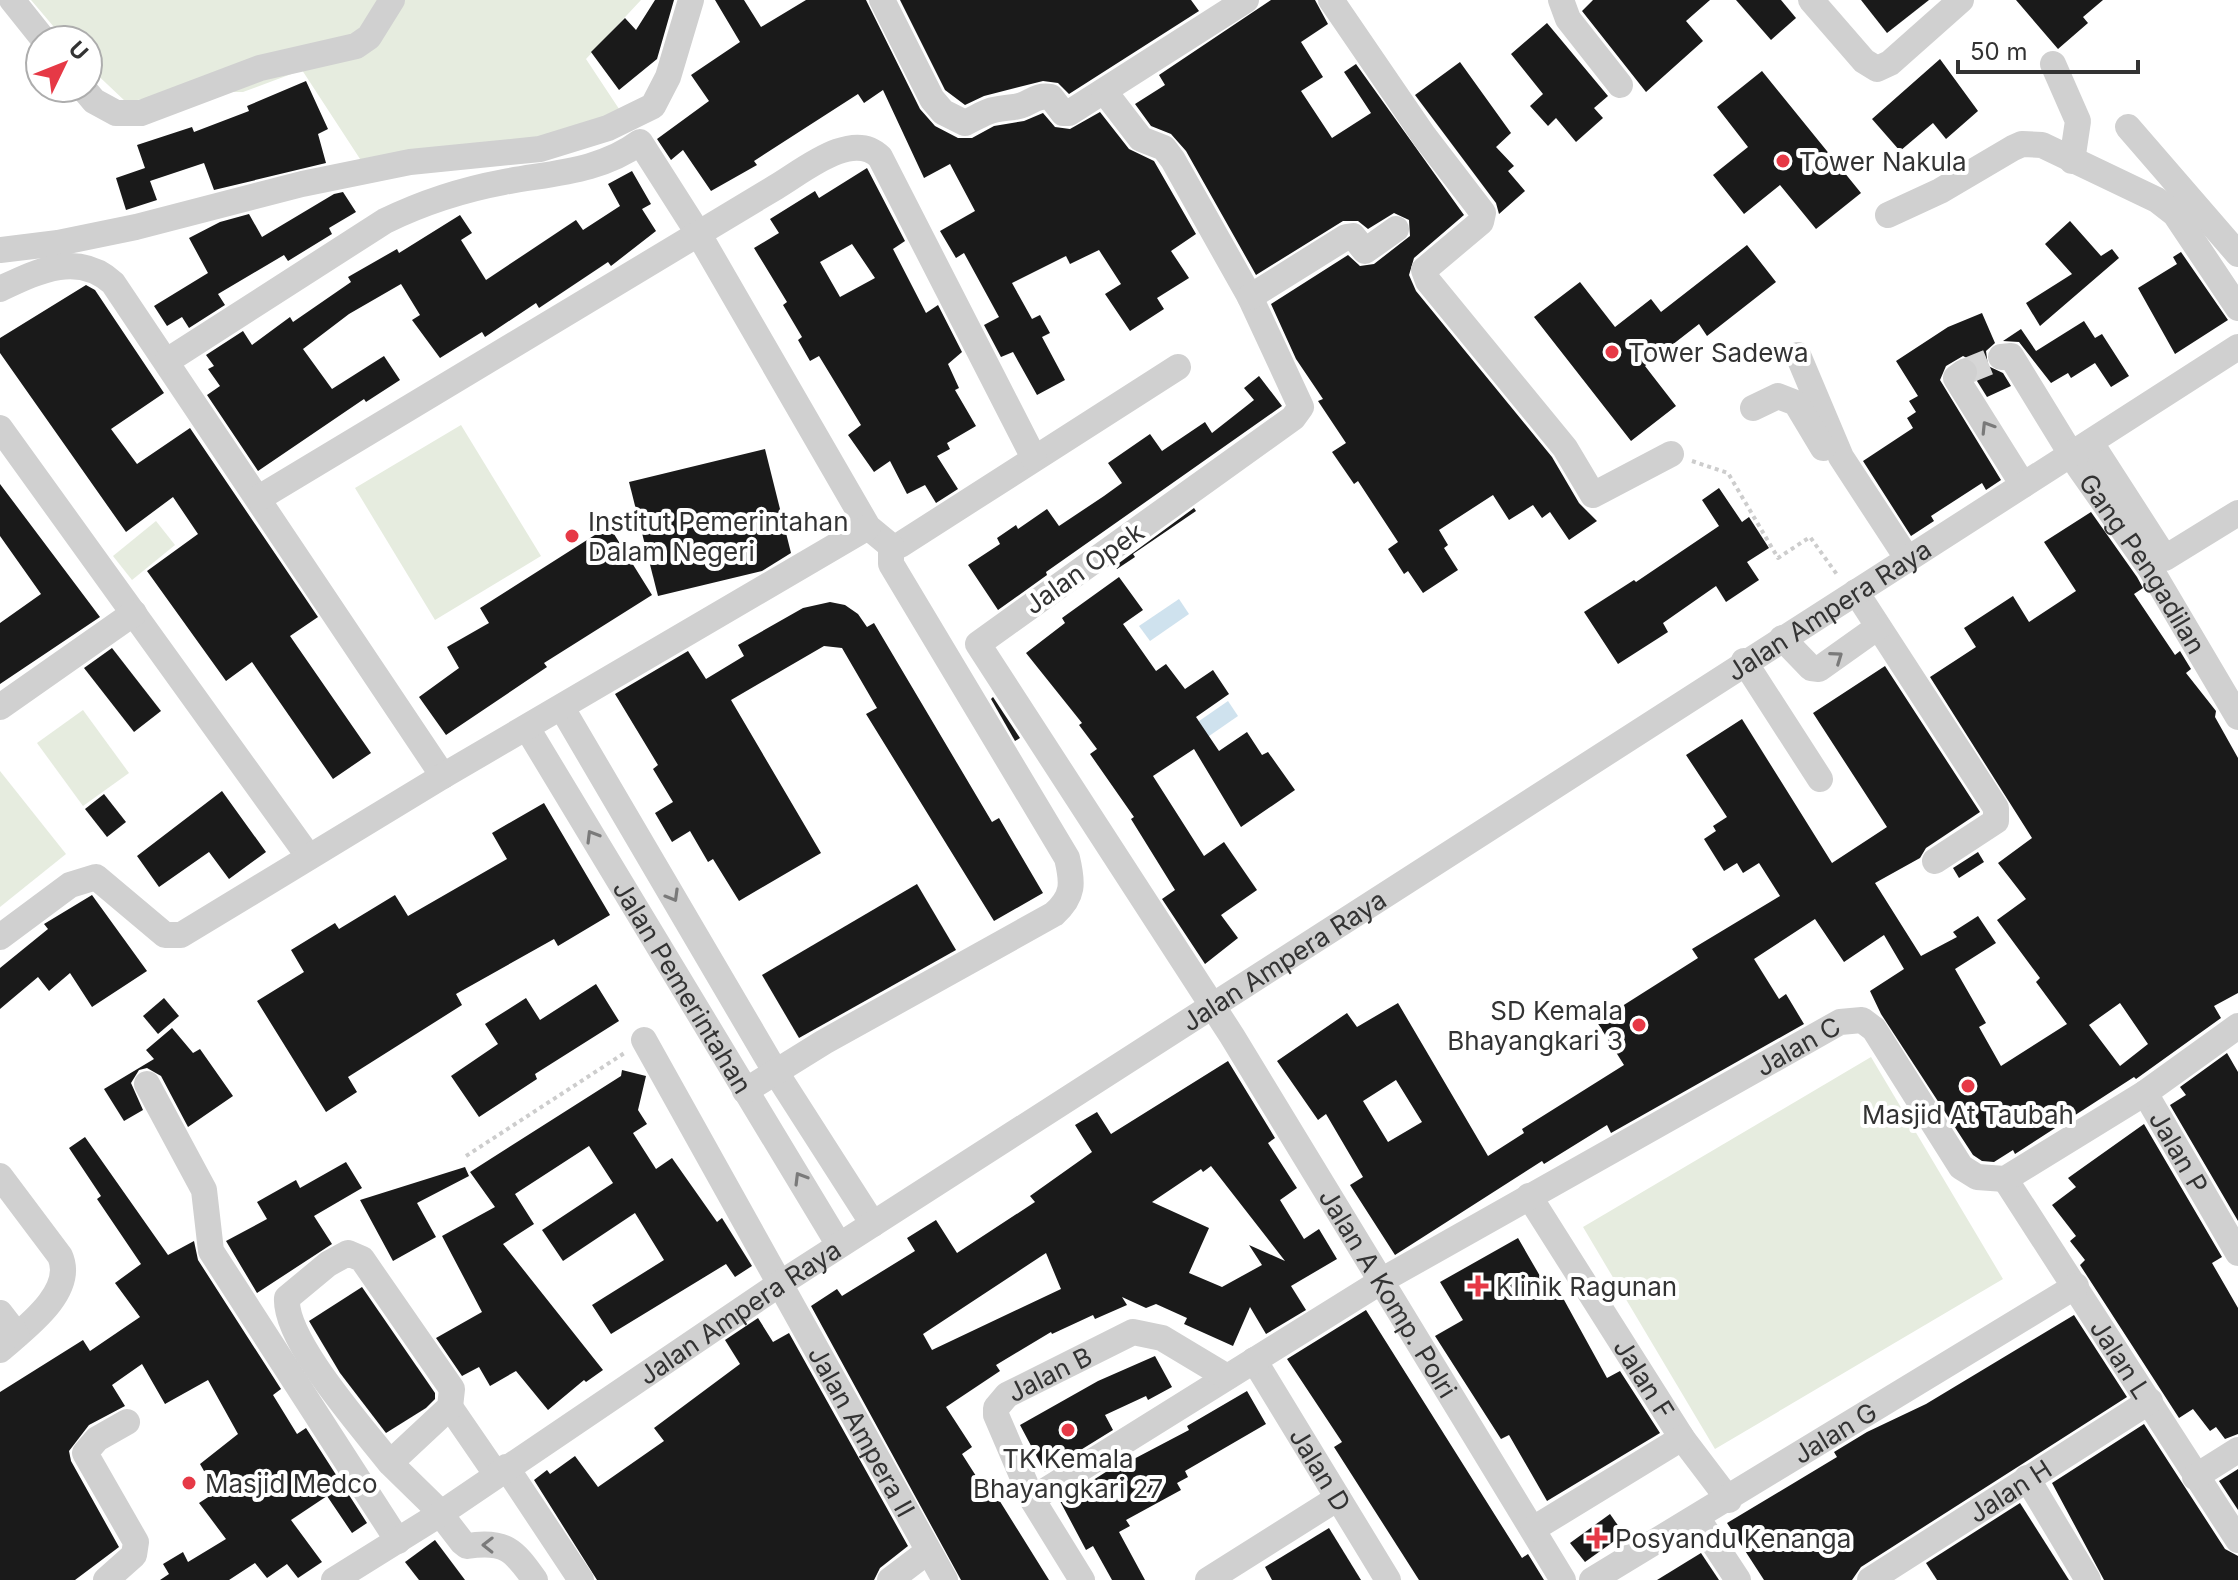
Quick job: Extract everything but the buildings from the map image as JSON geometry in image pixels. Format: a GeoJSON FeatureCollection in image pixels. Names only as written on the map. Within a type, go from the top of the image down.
{"type":"FeatureCollection","features":[{"type":"Feature","properties":{"kind":"street"},"geometry":{"type":"LineString","coordinates":[[12,0],[31,24]]}},
{"type":"Feature","properties":{"kind":"street"},"geometry":{"type":"LineString","coordinates":[[100,104],[116,113],[141,113],[260,68],[356,46],[369,37],[392,0]]}},
{"type":"Feature","properties":{"kind":"street"},"geometry":{"type":"LineString","coordinates":[[0,250],[110,232],[302,184],[410,162],[540,149],[608,128],[653,106],[668,77],[691,0]]}},
{"type":"Feature","properties":{"kind":"street"},"geometry":{"type":"LineString","coordinates":[[882,0],[932,99],[954,119],[965,123],[990,109],[1013,107],[1034,96],[1051,97],[1063,113],[1069,113],[1246,0]]}},
{"type":"Feature","properties":{"kind":"street"},"geometry":{"type":"LineString","coordinates":[[1331,0],[1424,136],[1482,210],[1481,222],[1424,270],[1428,281],[1565,448],[1593,495],[1671,454]]}},
{"type":"Feature","properties":{"kind":"street"},"geometry":{"type":"LineString","coordinates":[[1561,0],[1568,19],[1620,85]]}},
{"type":"Feature","properties":{"kind":"street"},"geometry":{"type":"LineString","coordinates":[[1811,0],[1864,61],[1877,69],[1890,63],[1961,0]]}},
{"type":"Feature","properties":{"kind":"street"},"geometry":{"type":"LineString","coordinates":[[2053,64],[2078,121],[2072,161]]}},
{"type":"Feature","properties":{"kind":"street","name":"Jalan Opek"},"geometry":{"type":"LineString","coordinates":[[1104,91],[1141,139],[1166,150],[1250,297],[1300,400],[1300,412],[978,643],[1212,1006]]}},
{"type":"Feature","properties":{"kind":"street"},"geometry":{"type":"LineString","coordinates":[[2128,127],[2234,242]]}},
{"type":"Feature","properties":{"kind":"street"},"geometry":{"type":"LineString","coordinates":[[167,361],[385,221],[420,204],[502,182],[603,164],[640,142],[698,233],[868,527],[891,546],[900,545],[1178,367]]}},
{"type":"Feature","properties":{"kind":"street"},"geometry":{"type":"LineString","coordinates":[[1888,215],[1940,191],[2022,144],[2042,145],[2143,191],[2175,214],[2230,288],[2238,308]]}},
{"type":"Feature","properties":{"kind":"street"},"geometry":{"type":"LineString","coordinates":[[259,498],[698,233],[845,149],[859,146],[874,150],[880,157],[1034,458]]}},
{"type":"Feature","properties":{"kind":"street"},"geometry":{"type":"LineString","coordinates":[[1250,297],[1346,237],[1353,236],[1365,251],[1396,229]]}},
{"type":"Feature","properties":{"kind":"street"},"geometry":{"type":"LineString","coordinates":[[0,289],[56,268],[80,265],[98,268],[113,283],[443,776]]}},
{"type":"Feature","properties":{"kind":"street","name":"Jalan Ampera Raya"},"geometry":{"type":"LineString","coordinates":[[334,1580],[440,1514],[839,1245],[1744,661],[2238,347]]}},
{"type":"Feature","properties":{"kind":"street"},"geometry":{"type":"LineString","coordinates":[[1798,355],[1841,457],[1907,558]]}},
{"type":"Feature","properties":{"kind":"street"},"geometry":{"type":"LineString","coordinates":[[2001,357],[2011,356],[2165,558],[2238,513]]}},
{"type":"Feature","properties":{"kind":"street"},"geometry":{"type":"LineString","coordinates":[[1964,372],[1956,378],[2023,485]]}},
{"type":"Feature","properties":{"kind":"street"},"geometry":{"type":"LineString","coordinates":[[1753,408],[1778,396],[1794,402],[1827,455],[1835,459],[1841,457]]}},
{"type":"Feature","properties":{"kind":"street"},"geometry":{"type":"LineString","coordinates":[[0,428],[309,857]]}},
{"type":"Feature","properties":{"kind":"street","name":"Gang Pengadilan"},"geometry":{"type":"LineString","coordinates":[[2082,448],[2238,717]]}},
{"type":"Feature","properties":{"kind":"street"},"geometry":{"type":"LineString","coordinates":[[4,927],[70,885],[96,877],[165,935],[181,935],[443,776],[868,527]]}},
{"type":"Feature","properties":{"kind":"street"},"geometry":{"type":"LineString","coordinates":[[745,1091],[775,1071],[1054,914],[1068,901],[1073,883],[1067,858],[891,564],[891,546]]}},
{"type":"Feature","properties":{"kind":"street"},"geometry":{"type":"LineString","coordinates":[[1854,593],[1996,808],[1996,821],[1935,861]]}},
{"type":"Feature","properties":{"kind":"street"},"geometry":{"type":"LineString","coordinates":[[0,707],[134,613]]}},
{"type":"Feature","properties":{"kind":"street"},"geometry":{"type":"LineString","coordinates":[[1782,638],[1811,668],[1819,669],[1878,627]]}},
{"type":"Feature","properties":{"kind":"street"},"geometry":{"type":"LineString","coordinates":[[1744,661],[1820,779]]}},
{"type":"Feature","properties":{"kind":"street","name":"Jalan Pemerintahan"},"geometry":{"type":"LineString","coordinates":[[562,708],[775,1071],[873,1224]]}},
{"type":"Feature","properties":{"kind":"street","name":"Jalan Pemerintahan"},"geometry":{"type":"LineString","coordinates":[[527,728],[839,1245]]}},
{"type":"Feature","properties":{"kind":"street","name":"Jalan A Komp. Polri"},"geometry":{"type":"LineString","coordinates":[[1212,1006],[1563,1580]]}},
{"type":"Feature","properties":{"kind":"street","name":"Jalan C"},"geometry":{"type":"LineString","coordinates":[[1382,1280],[1828,1029],[1853,1019],[1862,1020],[1874,1029],[1961,1167],[1977,1177],[2005,1179]]}},
{"type":"Feature","properties":{"kind":"street"},"geometry":{"type":"LineString","coordinates":[[2005,1179],[2145,1093],[2238,1026]]}},
{"type":"Feature","properties":{"kind":"street","name":"Jalan Ampera II"},"geometry":{"type":"LineString","coordinates":[[644,1040],[945,1580]]}},
{"type":"Feature","properties":{"kind":"street"},"geometry":{"type":"LineString","coordinates":[[147,1084],[204,1190],[211,1251],[398,1541]]}},
{"type":"Feature","properties":{"kind":"street","name":"Jalan P"},"geometry":{"type":"LineString","coordinates":[[2145,1093],[2238,1253]]}},
{"type":"Feature","properties":{"kind":"street"},"geometry":{"type":"LineString","coordinates":[[0,1176],[63,1263],[62,1284],[8,1343]]}},
{"type":"Feature","properties":{"kind":"street","name":"Jalan L"},"geometry":{"type":"LineString","coordinates":[[2005,1179],[2238,1540]]}},
{"type":"Feature","properties":{"kind":"street","name":"Jalan F"},"geometry":{"type":"LineString","coordinates":[[1529,1196],[1682,1438],[1729,1500]]}},
{"type":"Feature","properties":{"kind":"street"},"geometry":{"type":"LineString","coordinates":[[390,1463],[450,1407],[452,1389],[362,1259],[348,1253],[328,1264],[287,1298],[286,1312],[295,1336],[390,1463],[467,1546],[499,1544],[518,1557],[535,1580]]}},
{"type":"Feature","properties":{"kind":"street"},"geometry":{"type":"LineString","coordinates":[[1082,1580],[1032,1499],[1382,1280]]}},
{"type":"Feature","properties":{"kind":"street","name":"Jalan G"},"geometry":{"type":"LineString","coordinates":[[1592,1580],[1698,1519],[2076,1286]]}},
{"type":"Feature","properties":{"kind":"street"},"geometry":{"type":"LineString","coordinates":[[0,1313],[8,1343]]}},
{"type":"Feature","properties":{"kind":"street","name":"Jalan B"},"geometry":{"type":"LineString","coordinates":[[1032,1499],[996,1415],[996,1408],[1007,1395],[1133,1332],[1162,1338],[1227,1377]]}},
{"type":"Feature","properties":{"kind":"street","name":"Jalan D"},"geometry":{"type":"LineString","coordinates":[[1254,1360],[1388,1580]]}},
{"type":"Feature","properties":{"kind":"street","name":"Jalan H"},"geometry":{"type":"LineString","coordinates":[[1870,1580],[1907,1571],[2027,1478],[2150,1401]]}},
{"type":"Feature","properties":{"kind":"street"},"geometry":{"type":"LineString","coordinates":[[450,1407],[581,1580]]}},
{"type":"Feature","properties":{"kind":"street"},"geometry":{"type":"LineString","coordinates":[[106,1580],[127,1564],[134,1555],[136,1542],[85,1453],[97,1439],[127,1422]]}},
{"type":"Feature","properties":{"kind":"street","name":"Jalan F"},"geometry":{"type":"LineString","coordinates":[[1533,1529],[1682,1438]]}},
{"type":"Feature","properties":{"kind":"street"},"geometry":{"type":"LineString","coordinates":[[2195,1477],[2238,1450]]}},
{"type":"Feature","properties":{"kind":"street"},"geometry":{"type":"LineString","coordinates":[[2027,1478],[2088,1580]]}},
{"type":"Feature","properties":{"kind":"street"},"geometry":{"type":"LineString","coordinates":[[1208,1580],[1338,1498]]}},
{"type":"Feature","properties":{"kind":"street"},"geometry":{"type":"LineString","coordinates":[[1698,1519],[1738,1580]]}},
{"type":"Feature","properties":{"kind":"street"},"geometry":{"type":"LineString","coordinates":[[890,1580],[927,1552]]}},
{"type":"Feature","properties":{"kind":"path"},"geometry":{"type":"LineString","coordinates":[[1671,454],[1728,473],[1778,558],[1810,537],[1854,593]]}},
{"type":"Feature","properties":{"kind":"path"},"geometry":{"type":"LineString","coordinates":[[466,1156],[644,1040]]}},
{"type":"Feature","properties":{"kind":"shaded area"},"geometry":{"type":"Polygon","coordinates":[[[31,0],[641,0],[586,59],[629,124],[362,162],[302,70],[243,92],[182,92],[126,102],[104,81],[104,24],[51,24],[31,0]]]}},
{"type":"Feature","properties":{"kind":"shaded area"},"geometry":{"type":"Polygon","coordinates":[[[461,425],[541,556],[435,620],[355,488],[461,425]]]}},
{"type":"Feature","properties":{"kind":"shaded area"},"geometry":{"type":"Polygon","coordinates":[[[156,521],[175,545],[132,580],[113,556],[156,521]]]}},
{"type":"Feature","properties":{"kind":"shaded area"},"geometry":{"type":"Polygon","coordinates":[[[83,710],[129,773],[83,806],[37,743],[83,710]]]}},
{"type":"Feature","properties":{"kind":"shaded area"},"geometry":{"type":"Polygon","coordinates":[[[0,771],[66,854],[0,907],[0,771]]]}},
{"type":"Feature","properties":{"kind":"shaded area"},"geometry":{"type":"Polygon","coordinates":[[[1871,1057],[2003,1279],[1715,1449],[1583,1227],[1871,1057]]]}},
{"type":"Feature","properties":{"kind":"water"},"geometry":{"type":"Polygon","coordinates":[[[1179,599],[1189,614],[1150,641],[1139,626],[1179,599]]]}},
{"type":"Feature","properties":{"kind":"water"},"geometry":{"type":"Polygon","coordinates":[[[1228,701],[1238,716],[1199,743],[1189,728],[1228,701]]]}},
{"type":"Feature","properties":{"kind":"tunnel"},"geometry":{"type":"LineString","coordinates":[[1964,372],[2001,357]]}},
{"type":"Feature","properties":{"kind":"place","name":"Tower Nakula"},"geometry":{"type":"Point","coordinates":[1783,161]}},
{"type":"Feature","properties":{"kind":"place","name":"Tower Sadewa"},"geometry":{"type":"Point","coordinates":[1612,352]}},
{"type":"Feature","properties":{"kind":"place","name":"Institut Pemerintahan Dalam Negeri"},"geometry":{"type":"Point","coordinates":[572,536]}},
{"type":"Feature","properties":{"kind":"place","name":"SD Kemala Bhayangkari 3"},"geometry":{"type":"Point","coordinates":[1639,1025]}},
{"type":"Feature","properties":{"kind":"place","name":"Masjid At Taubah"},"geometry":{"type":"Point","coordinates":[1968,1086]}},
{"type":"Feature","properties":{"kind":"place","name":"Klinik Ragunan"},"geometry":{"type":"Point","coordinates":[1478,1286]}},
{"type":"Feature","properties":{"kind":"place","name":"TK Kemala Bhayangkari 27"},"geometry":{"type":"Point","coordinates":[1068,1430]}},
{"type":"Feature","properties":{"kind":"place","name":"Masjid Medco"},"geometry":{"type":"Point","coordinates":[189,1483]}},
{"type":"Feature","properties":{"kind":"place","name":"Posyandu Kenanga"},"geometry":{"type":"Point","coordinates":[1597,1538]}}]}
